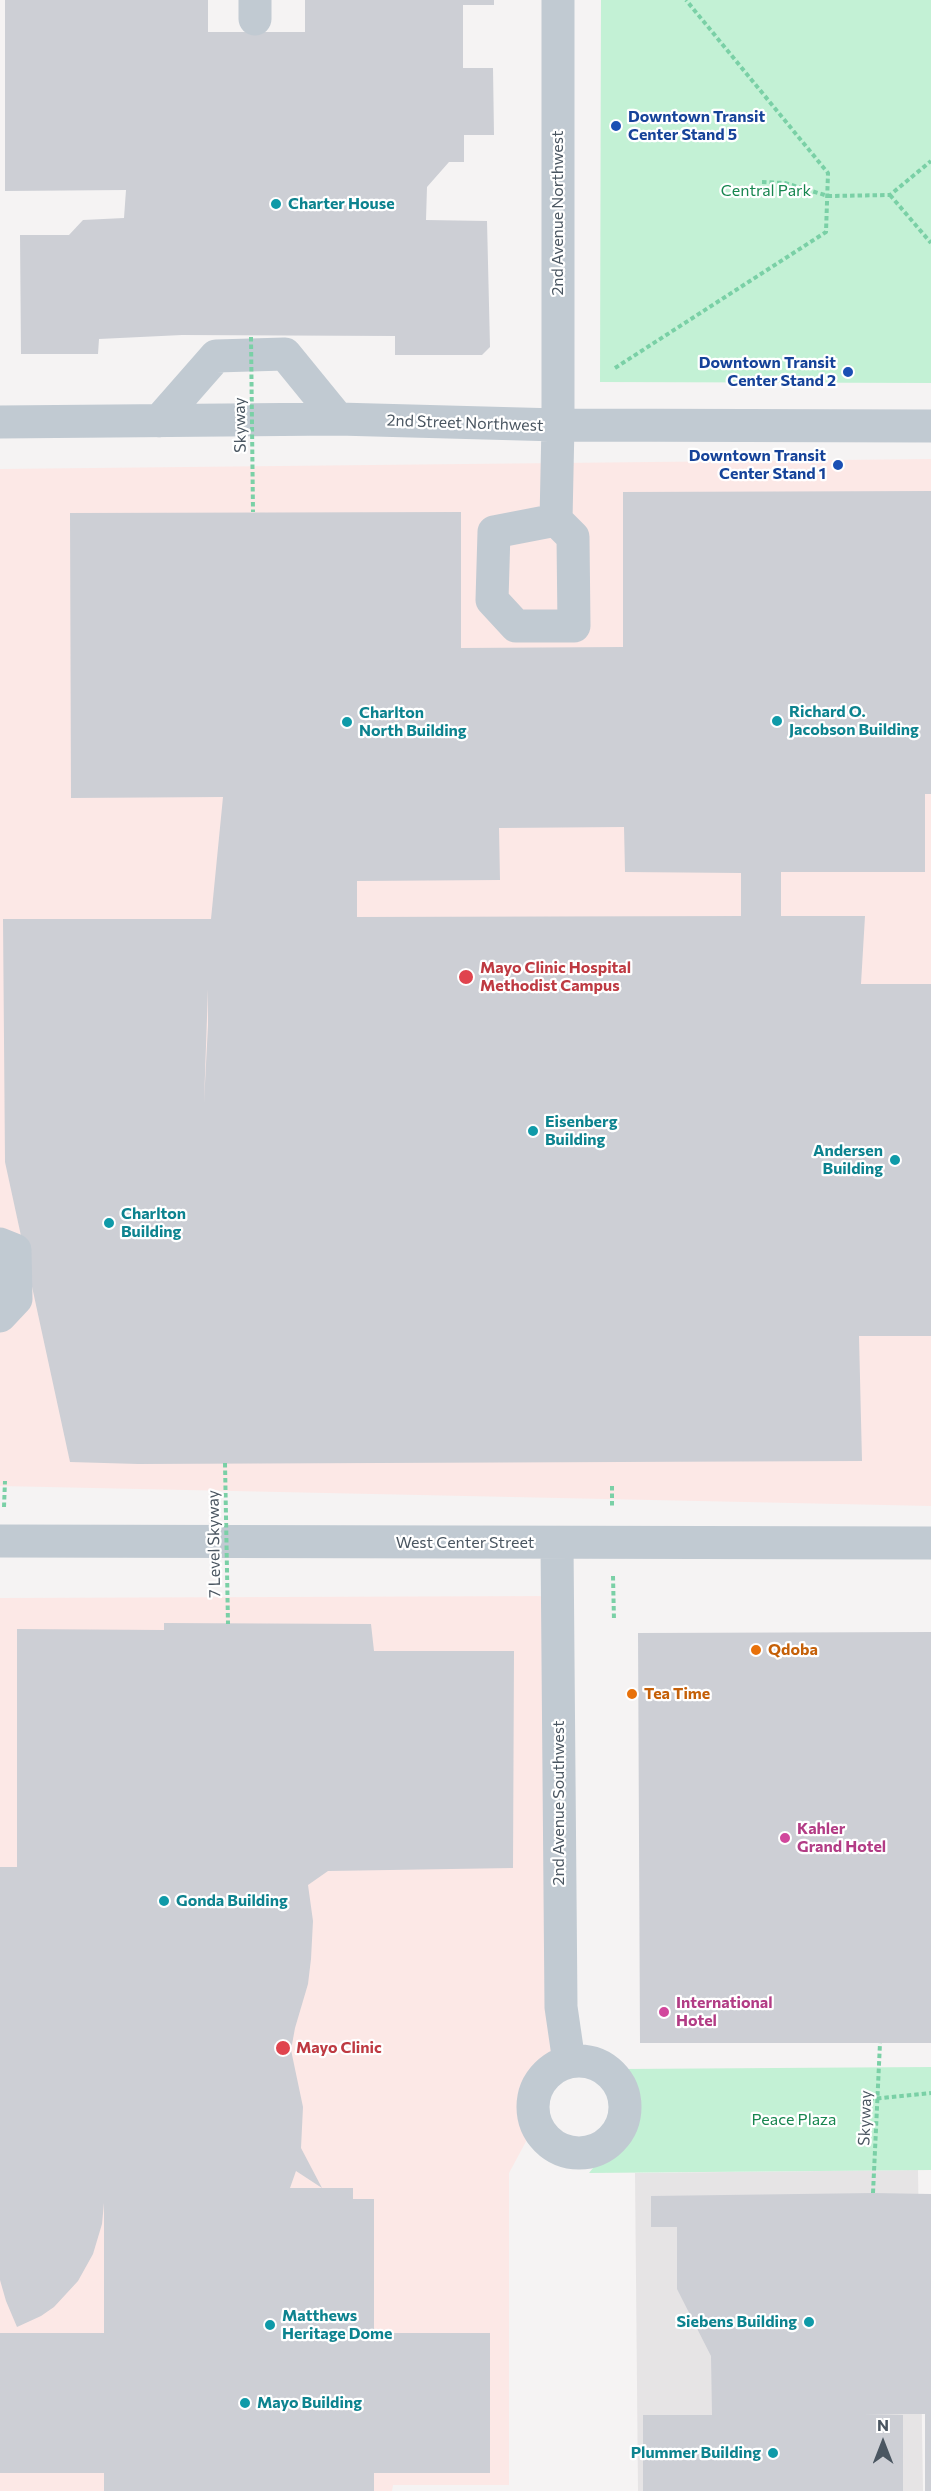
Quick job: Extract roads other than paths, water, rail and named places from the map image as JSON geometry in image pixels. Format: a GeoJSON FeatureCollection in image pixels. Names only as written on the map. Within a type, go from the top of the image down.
{"type":"FeatureCollection","features":[{"type":"Feature","properties":{"kind":"street","name":"2nd Avenue Northwest"},"geometry":{"type":"LineString","coordinates":[[556,520],[558,0]]}},
{"type":"Feature","properties":{"kind":"street"},"geometry":{"type":"LineString","coordinates":[[159,420],[216,356],[285,354],[339,419]]}},
{"type":"Feature","properties":{"kind":"street","name":"2nd Street Northwest"},"geometry":{"type":"LineString","coordinates":[[0,422],[339,419],[558,425],[931,426]]}},
{"type":"Feature","properties":{"kind":"street"},"geometry":{"type":"LineString","coordinates":[[0,1244],[15,1250],[16,1299],[0,1316]]}},
{"type":"Feature","properties":{"kind":"street","name":"West Center Street"},"geometry":{"type":"LineString","coordinates":[[0,1542],[931,1543]]}},
{"type":"Feature","properties":{"kind":"street","name":"2nd Avenue Southwest"},"geometry":{"type":"LineString","coordinates":[[557,1543],[561,2007],[569,2062]]}},
{"type":"Feature","properties":{"kind":"place","name":"Downtown Transit Center Stand 5"},"geometry":{"type":"Point","coordinates":[616,126]}},
{"type":"Feature","properties":{"kind":"place","name":"Charter House"},"geometry":{"type":"Point","coordinates":[276,204]}},
{"type":"Feature","properties":{"kind":"place","name":"Downtown Transit Center Stand 2"},"geometry":{"type":"Point","coordinates":[848,372]}},
{"type":"Feature","properties":{"kind":"place","name":"Downtown Transit Center Stand 1"},"geometry":{"type":"Point","coordinates":[838,465]}},
{"type":"Feature","properties":{"kind":"place","name":"Richard O. Jacobson Building"},"geometry":{"type":"Point","coordinates":[777,721]}},
{"type":"Feature","properties":{"kind":"place","name":"Charlton North Building"},"geometry":{"type":"Point","coordinates":[347,722]}},
{"type":"Feature","properties":{"kind":"place","name":"Mayo Clinic Hospital Methodist Campus"},"geometry":{"type":"Point","coordinates":[466,977]}},
{"type":"Feature","properties":{"kind":"place","name":"Eisenberg Building"},"geometry":{"type":"Point","coordinates":[533,1131]}},
{"type":"Feature","properties":{"kind":"place","name":"Andersen Building"},"geometry":{"type":"Point","coordinates":[895,1160]}},
{"type":"Feature","properties":{"kind":"place","name":"Charlton Building"},"geometry":{"type":"Point","coordinates":[109,1223]}},
{"type":"Feature","properties":{"kind":"place","name":"Qdoba"},"geometry":{"type":"Point","coordinates":[756,1650]}},
{"type":"Feature","properties":{"kind":"place","name":"Tea Time"},"geometry":{"type":"Point","coordinates":[632,1694]}},
{"type":"Feature","properties":{"kind":"place","name":"Kahler Grand Hotel"},"geometry":{"type":"Point","coordinates":[785,1838]}},
{"type":"Feature","properties":{"kind":"place","name":"Gonda Building"},"geometry":{"type":"Point","coordinates":[164,1901]}},
{"type":"Feature","properties":{"kind":"place","name":"International Hotel"},"geometry":{"type":"Point","coordinates":[664,2012]}},
{"type":"Feature","properties":{"kind":"place","name":"Mayo Clinic"},"geometry":{"type":"Point","coordinates":[283,2048]}},
{"type":"Feature","properties":{"kind":"place","name":"Siebens Building"},"geometry":{"type":"Point","coordinates":[809,2322]}},
{"type":"Feature","properties":{"kind":"place","name":"Matthews Heritage Dome"},"geometry":{"type":"Point","coordinates":[270,2325]}},
{"type":"Feature","properties":{"kind":"place","name":"Mayo Building"},"geometry":{"type":"Point","coordinates":[245,2403]}},
{"type":"Feature","properties":{"kind":"place","name":"Plummer Building"},"geometry":{"type":"Point","coordinates":[773,2453]}},
{"type":"Feature","properties":{"kind":"park label","name":"Central Park"},"geometry":{"type":"Point","coordinates":[766,191]}},
{"type":"Feature","properties":{"kind":"park label","name":"Peace Plaza"},"geometry":{"type":"Point","coordinates":[794,2120]}}]}
